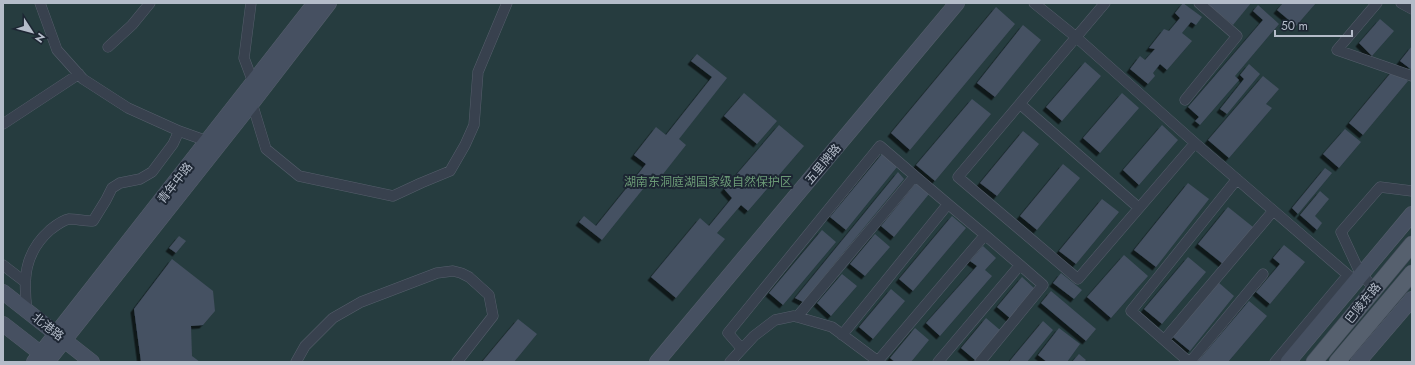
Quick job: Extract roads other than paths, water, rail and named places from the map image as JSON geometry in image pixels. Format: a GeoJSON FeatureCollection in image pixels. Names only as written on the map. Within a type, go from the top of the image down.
{"type":"FeatureCollection","features":[{"type":"Feature","properties":{"kind":"main road","name":"青年中路"},"geometry":{"type":"LineString","coordinates":[[44,360],[207,141],[315,3]]}},
{"type":"Feature","properties":{"kind":"main road"},"geometry":{"type":"LineString","coordinates":[[60,337],[252,103],[329,3]]}},
{"type":"Feature","properties":{"kind":"main road","name":"五里牌路"},"geometry":{"type":"LineString","coordinates":[[646,362],[946,3]]}},
{"type":"Feature","properties":{"kind":"main road","name":"五里牌路"},"geometry":{"type":"LineString","coordinates":[[657,362],[957,3]]}},
{"type":"Feature","properties":{"kind":"main road"},"geometry":{"type":"LineString","coordinates":[[1288,362],[1355,277],[1412,214]]}},
{"type":"Feature","properties":{"kind":"main road","name":"巴陵东路"},"geometry":{"type":"LineString","coordinates":[[1314,362],[1412,244]]}},
{"type":"Feature","properties":{"kind":"main road","name":"巴陵东路"},"geometry":{"type":"LineString","coordinates":[[1337,362],[1412,273]]}},
{"type":"Feature","properties":{"kind":"main road","name":"北港路"},"geometry":{"type":"LineString","coordinates":[[3,292],[92,362]]}},
{"type":"Feature","properties":{"kind":"main road"},"geometry":{"type":"LineString","coordinates":[[1358,362],[1412,298]]}},
{"type":"Feature","properties":{"kind":"main road"},"geometry":{"type":"LineString","coordinates":[[3,324],[44,360]]}},
{"type":"Feature","properties":{"kind":"street"},"geometry":{"type":"LineString","coordinates":[[40,3],[57,50],[83,79],[128,108],[207,141]]}},
{"type":"Feature","properties":{"kind":"street"},"geometry":{"type":"LineString","coordinates":[[108,47],[132,25],[150,3]]}},
{"type":"Feature","properties":{"kind":"street"},"geometry":{"type":"LineString","coordinates":[[250,3],[244,58],[253,82]]}},
{"type":"Feature","properties":{"kind":"street"},"geometry":{"type":"LineString","coordinates":[[252,103],[266,149],[299,176],[393,196],[450,170],[474,125],[478,72],[508,3]]}},
{"type":"Feature","properties":{"kind":"street"},"geometry":{"type":"LineString","coordinates":[[1034,3],[1076,37],[1273,211],[1355,277],[1375,288]]}},
{"type":"Feature","properties":{"kind":"street"},"geometry":{"type":"LineString","coordinates":[[1105,3],[958,177],[1078,279],[1195,143]]}},
{"type":"Feature","properties":{"kind":"street"},"geometry":{"type":"LineString","coordinates":[[1184,100],[1237,36],[1199,3]]}},
{"type":"Feature","properties":{"kind":"street"},"geometry":{"type":"LineString","coordinates":[[1377,3],[1337,50],[1412,76]]}},
{"type":"Feature","properties":{"kind":"street"},"geometry":{"type":"LineString","coordinates":[[1401,3],[1412,9]]}},
{"type":"Feature","properties":{"kind":"street"},"geometry":{"type":"LineString","coordinates":[[3,124],[79,74]]}},
{"type":"Feature","properties":{"kind":"street"},"geometry":{"type":"LineString","coordinates":[[1020,104],[1139,208]]}},
{"type":"Feature","properties":{"kind":"street"},"geometry":{"type":"LineString","coordinates":[[27,311],[25,292],[26,269],[33,249],[45,234],[68,219],[93,221],[112,188],[120,183],[140,179],[152,172],[173,144],[180,131]]}},
{"type":"Feature","properties":{"kind":"street"},"geometry":{"type":"LineString","coordinates":[[742,349],[728,333],[880,146],[1043,285],[980,362]]}},
{"type":"Feature","properties":{"kind":"street"},"geometry":{"type":"LineString","coordinates":[[797,318],[915,176]]}},
{"type":"Feature","properties":{"kind":"street"},"geometry":{"type":"LineString","coordinates":[[1237,180],[1131,311],[1189,362],[1263,274]]}},
{"type":"Feature","properties":{"kind":"street"},"geometry":{"type":"LineString","coordinates":[[1355,277],[1341,232],[1380,187],[1412,191]]}},
{"type":"Feature","properties":{"kind":"street"},"geometry":{"type":"LineString","coordinates":[[842,335],[948,204]]}},
{"type":"Feature","properties":{"kind":"street"},"geometry":{"type":"LineString","coordinates":[[1164,340],[1273,211]]}},
{"type":"Feature","properties":{"kind":"street"},"geometry":{"type":"LineString","coordinates":[[730,362],[754,336],[775,320],[794,316],[832,327],[878,362],[985,235]]}},
{"type":"Feature","properties":{"kind":"street"},"geometry":{"type":"LineString","coordinates":[[3,265],[25,282]]}},
{"type":"Feature","properties":{"kind":"street"},"geometry":{"type":"LineString","coordinates":[[938,362],[1020,265]]}},
{"type":"Feature","properties":{"kind":"street"},"geometry":{"type":"LineString","coordinates":[[296,362],[305,346],[333,318],[361,302],[410,283],[437,274],[453,271],[469,276],[489,295],[493,316],[457,362]]}},
{"type":"Feature","properties":{"kind":"street"},"geometry":{"type":"LineString","coordinates":[[1274,362],[1355,277]]}},
{"type":"Feature","properties":{"kind":"park label","name":"湖南东洞庭湖国家级自然保护区"},"geometry":{"type":"Point","coordinates":[708,182]}}]}
